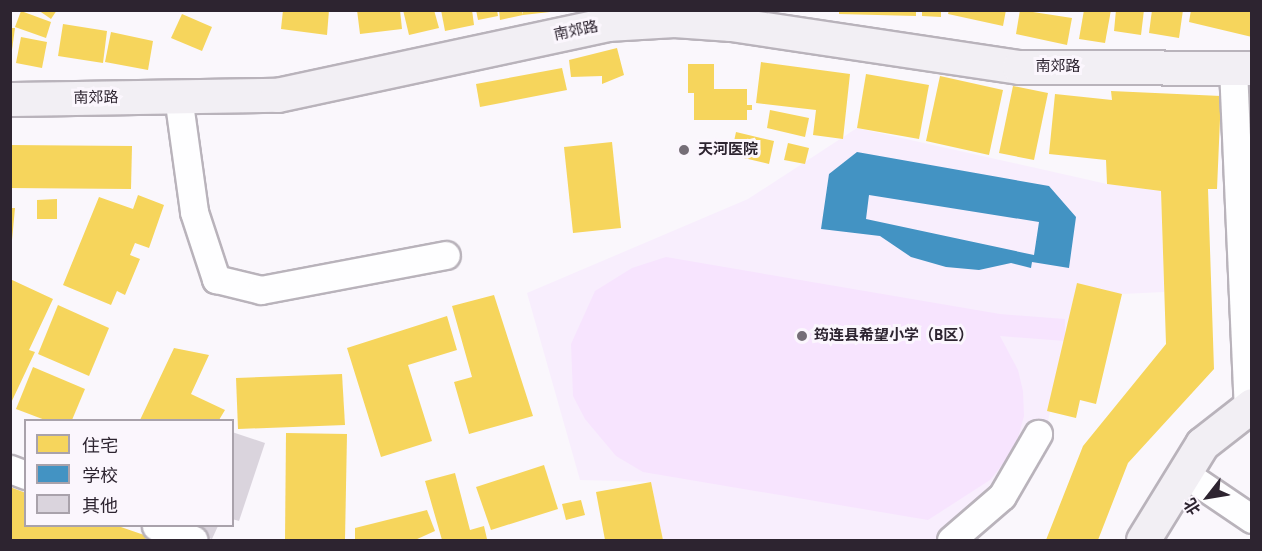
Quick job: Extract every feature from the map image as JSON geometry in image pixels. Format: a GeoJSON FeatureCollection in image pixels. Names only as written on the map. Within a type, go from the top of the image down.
{"type":"FeatureCollection","features":[{"type":"Feature","properties":{"kind":"main road","name":"南郊路"},"geometry":{"type":"LineString","coordinates":[[10,99],[277,95],[607,24],[674,20],[731,24],[1019,67],[1242,68]]}},
{"type":"Feature","properties":{"kind":"main road"},"geometry":{"type":"LineString","coordinates":[[1143,540],[1202,444],[1250,406]]}},
{"type":"Feature","properties":{"kind":"street"},"geometry":{"type":"LineString","coordinates":[[1242,68],[1250,406]]}},
{"type":"Feature","properties":{"kind":"street"},"geometry":{"type":"LineString","coordinates":[[178,96],[194,212],[216,279],[261,290],[446,255]]}},
{"type":"Feature","properties":{"kind":"street"},"geometry":{"type":"LineString","coordinates":[[951,540],[1002,495],[1038,434]]}},
{"type":"Feature","properties":{"kind":"street"},"geometry":{"type":"LineString","coordinates":[[1184,473],[1251,519]]}},
{"type":"Feature","properties":{"kind":"street"},"geometry":{"type":"LineString","coordinates":[[161,527],[194,540]]}},
{"type":"Feature","properties":{"kind":"shaded area","name":"筠连县希望小学（B区）"},"geometry":{"type":"Polygon","coordinates":[[[857,128],[1107,184],[1161,191],[1164,292],[1122,294],[1077,284],[1039,464],[967,540],[663,540],[651,482],[580,480],[527,293],[748,199],[857,128]]]}},
{"type":"Feature","properties":{"kind":"shaded area"},"geometry":{"type":"Polygon","coordinates":[[[666,257],[1000,314],[1065,319],[1065,341],[1000,336],[1018,370],[1023,391],[1024,416],[1015,449],[990,480],[928,520],[643,472],[616,456],[585,419],[573,396],[571,344],[595,291],[632,268],[666,257]]]}},
{"type":"Feature","properties":{"kind":"building: 住宅"},"geometry":{"type":"Polygon","coordinates":[[[38,10],[57,10],[51,19],[38,10]]]}},
{"type":"Feature","properties":{"kind":"building: 住宅"},"geometry":{"type":"Polygon","coordinates":[[[283,10],[329,10],[327,35],[281,29],[283,10]]]}},
{"type":"Feature","properties":{"kind":"building: 住宅"},"geometry":{"type":"Polygon","coordinates":[[[357,10],[400,10],[402,29],[360,34],[357,10]]]}},
{"type":"Feature","properties":{"kind":"building: 住宅"},"geometry":{"type":"Polygon","coordinates":[[[403,10],[434,10],[439,28],[409,35],[403,10]]]}},
{"type":"Feature","properties":{"kind":"building: 住宅"},"geometry":{"type":"Polygon","coordinates":[[[441,10],[472,10],[474,25],[445,31],[441,10]]]}},
{"type":"Feature","properties":{"kind":"building: 住宅"},"geometry":{"type":"Polygon","coordinates":[[[476,10],[497,10],[498,16],[478,20],[476,10]]]}},
{"type":"Feature","properties":{"kind":"building: 住宅"},"geometry":{"type":"Polygon","coordinates":[[[499,10],[522,10],[523,15],[500,20],[499,10]]]}},
{"type":"Feature","properties":{"kind":"building: 住宅"},"geometry":{"type":"Polygon","coordinates":[[[523,10],[550,10],[550,12],[523,15],[523,10]]]}},
{"type":"Feature","properties":{"kind":"building: 住宅"},"geometry":{"type":"Polygon","coordinates":[[[839,10],[916,10],[916,16],[839,14],[839,10]]]}},
{"type":"Feature","properties":{"kind":"building: 住宅"},"geometry":{"type":"Polygon","coordinates":[[[922,10],[941,10],[941,17],[922,16],[922,10]]]}},
{"type":"Feature","properties":{"kind":"building: 住宅"},"geometry":{"type":"Polygon","coordinates":[[[949,10],[1006,10],[1003,26],[948,14],[949,10]]]}},
{"type":"Feature","properties":{"kind":"building: 住宅"},"geometry":{"type":"Polygon","coordinates":[[[1020,10],[1072,18],[1067,45],[1016,34],[1020,10]]]}},
{"type":"Feature","properties":{"kind":"building: 住宅"},"geometry":{"type":"Polygon","coordinates":[[[1084,10],[1111,10],[1105,43],[1079,39],[1084,10]]]}},
{"type":"Feature","properties":{"kind":"building: 住宅"},"geometry":{"type":"Polygon","coordinates":[[[1116,10],[1144,10],[1141,35],[1114,31],[1116,10]]]}},
{"type":"Feature","properties":{"kind":"building: 住宅"},"geometry":{"type":"Polygon","coordinates":[[[1152,10],[1183,10],[1179,38],[1149,33],[1152,10]]]}},
{"type":"Feature","properties":{"kind":"building: 住宅"},"geometry":{"type":"Polygon","coordinates":[[[1191,10],[1252,10],[1252,37],[1189,22],[1191,10]]]}},
{"type":"Feature","properties":{"kind":"building: 住宅"},"geometry":{"type":"Polygon","coordinates":[[[21,11],[51,22],[46,38],[15,27],[21,11]]]}},
{"type":"Feature","properties":{"kind":"building: 住宅"},"geometry":{"type":"Polygon","coordinates":[[[182,14],[212,27],[202,51],[171,38],[182,14]]]}},
{"type":"Feature","properties":{"kind":"building: 住宅"},"geometry":{"type":"Polygon","coordinates":[[[63,24],[107,31],[103,63],[58,56],[63,24]]]}},
{"type":"Feature","properties":{"kind":"building: 住宅"},"geometry":{"type":"Polygon","coordinates":[[[10,28],[15,28],[12,50],[10,50],[10,28]]]}},
{"type":"Feature","properties":{"kind":"building: 住宅"},"geometry":{"type":"Polygon","coordinates":[[[111,32],[153,41],[148,70],[105,62],[111,32]]]}},
{"type":"Feature","properties":{"kind":"building: 住宅"},"geometry":{"type":"Polygon","coordinates":[[[21,37],[47,42],[42,68],[16,63],[21,37]]]}},
{"type":"Feature","properties":{"kind":"building: 住宅"},"geometry":{"type":"Polygon","coordinates":[[[617,48],[624,75],[602,84],[602,76],[571,77],[569,60],[617,48]]]}},
{"type":"Feature","properties":{"kind":"building: 住宅"},"geometry":{"type":"Polygon","coordinates":[[[761,62],[850,74],[843,139],[813,135],[816,110],[756,103],[761,62]]]}},
{"type":"Feature","properties":{"kind":"building: 住宅"},"geometry":{"type":"Polygon","coordinates":[[[688,64],[714,64],[714,89],[747,89],[747,105],[752,105],[752,110],[747,110],[747,120],[694,120],[694,93],[688,93],[688,64]]]}},
{"type":"Feature","properties":{"kind":"building: 住宅"},"geometry":{"type":"Polygon","coordinates":[[[562,68],[567,90],[480,107],[476,84],[562,68]]]}},
{"type":"Feature","properties":{"kind":"building: 住宅"},"geometry":{"type":"Polygon","coordinates":[[[866,74],[929,85],[919,139],[857,128],[866,74]]]}},
{"type":"Feature","properties":{"kind":"building: 住宅"},"geometry":{"type":"Polygon","coordinates":[[[940,76],[1003,90],[989,155],[926,141],[940,76]]]}},
{"type":"Feature","properties":{"kind":"building: 住宅"},"geometry":{"type":"Polygon","coordinates":[[[1013,86],[1048,93],[1034,160],[999,153],[1013,86]]]}},
{"type":"Feature","properties":{"kind":"building: 住宅"},"geometry":{"type":"Polygon","coordinates":[[[1111,91],[1221,96],[1217,189],[1208,189],[1214,369],[1128,463],[1098,540],[1046,540],[1083,446],[1166,344],[1161,191],[1107,184],[1106,160],[1049,154],[1055,94],[1112,100],[1111,91]]]}},
{"type":"Feature","properties":{"kind":"building: 住宅"},"geometry":{"type":"Polygon","coordinates":[[[770,110],[809,118],[805,137],[767,128],[770,110]]]}},
{"type":"Feature","properties":{"kind":"building: 住宅"},"geometry":{"type":"Polygon","coordinates":[[[736,132],[774,141],[769,164],[731,155],[736,132]]]}},
{"type":"Feature","properties":{"kind":"building: 住宅"},"geometry":{"type":"Polygon","coordinates":[[[612,142],[621,228],[573,233],[564,147],[612,142]]]}},
{"type":"Feature","properties":{"kind":"building: 住宅"},"geometry":{"type":"Polygon","coordinates":[[[788,143],[809,148],[805,164],[784,160],[788,143]]]}},
{"type":"Feature","properties":{"kind":"building: 住宅"},"geometry":{"type":"Polygon","coordinates":[[[10,145],[132,146],[131,189],[10,188],[10,145]]]}},
{"type":"Feature","properties":{"kind":"building: 住宅"},"geometry":{"type":"Polygon","coordinates":[[[138,195],[164,205],[149,248],[135,243],[130,255],[140,259],[125,295],[117,291],[111,305],[63,285],[99,197],[133,209],[138,195]]]}},
{"type":"Feature","properties":{"kind":"building: 住宅"},"geometry":{"type":"Polygon","coordinates":[[[57,199],[57,219],[37,219],[37,200],[57,199]]]}},
{"type":"Feature","properties":{"kind":"building: 住宅"},"geometry":{"type":"Polygon","coordinates":[[[10,208],[15,208],[12,240],[10,240],[10,208]]]}},
{"type":"Feature","properties":{"kind":"building: 住宅"},"geometry":{"type":"Polygon","coordinates":[[[10,279],[53,299],[29,350],[35,352],[10,405],[10,279]]]}},
{"type":"Feature","properties":{"kind":"building: 住宅"},"geometry":{"type":"Polygon","coordinates":[[[1077,283],[1122,294],[1096,404],[1080,400],[1076,418],[1047,411],[1077,283]]]}},
{"type":"Feature","properties":{"kind":"building: 住宅"},"geometry":{"type":"Polygon","coordinates":[[[494,295],[533,416],[469,434],[454,382],[472,377],[452,306],[494,295]]]}},
{"type":"Feature","properties":{"kind":"building: 住宅"},"geometry":{"type":"Polygon","coordinates":[[[58,305],[109,328],[89,376],[38,354],[58,305]]]}},
{"type":"Feature","properties":{"kind":"building: 住宅"},"geometry":{"type":"Polygon","coordinates":[[[447,316],[457,350],[408,365],[432,441],[381,457],[347,348],[447,316]]]}},
{"type":"Feature","properties":{"kind":"building: 住宅"},"geometry":{"type":"Polygon","coordinates":[[[174,348],[209,355],[191,394],[225,410],[220,419],[140,419],[174,348]]]}},
{"type":"Feature","properties":{"kind":"building: 住宅"},"geometry":{"type":"Polygon","coordinates":[[[33,367],[85,389],[72,419],[42,419],[16,409],[33,367]]]}},
{"type":"Feature","properties":{"kind":"building: 住宅"},"geometry":{"type":"Polygon","coordinates":[[[342,374],[345,425],[238,429],[236,378],[342,374]]]}},
{"type":"Feature","properties":{"kind":"building: 住宅"},"geometry":{"type":"Polygon","coordinates":[[[286,433],[347,434],[345,540],[285,540],[286,433]]]}},
{"type":"Feature","properties":{"kind":"building: 住宅"},"geometry":{"type":"Polygon","coordinates":[[[544,465],[558,509],[491,530],[476,487],[544,465]]]}},
{"type":"Feature","properties":{"kind":"building: 住宅"},"geometry":{"type":"Polygon","coordinates":[[[455,473],[470,530],[484,526],[487,539],[442,540],[425,481],[455,473]]]}},
{"type":"Feature","properties":{"kind":"building: 住宅"},"geometry":{"type":"Polygon","coordinates":[[[651,482],[663,540],[605,540],[596,492],[651,482]]]}},
{"type":"Feature","properties":{"kind":"building: 住宅"},"geometry":{"type":"Polygon","coordinates":[[[10,487],[24,492],[24,527],[121,527],[147,536],[145,540],[10,540],[10,487]]]}},
{"type":"Feature","properties":{"kind":"building: 住宅"},"geometry":{"type":"Polygon","coordinates":[[[581,500],[585,515],[566,520],[562,504],[581,500]]]}},
{"type":"Feature","properties":{"kind":"building: 住宅"},"geometry":{"type":"Polygon","coordinates":[[[427,510],[435,531],[415,540],[355,540],[355,528],[427,510]]]}},
{"type":"Feature","properties":{"kind":"building: 学校"},"geometry":{"type":"Polygon","coordinates":[[[857,152],[1049,186],[1076,217],[1069,268],[1032,262],[1031,268],[1011,263],[979,270],[946,267],[911,257],[880,236],[821,229],[829,174],[857,152]],[[869,195],[866,219],[1034,255],[1039,222],[869,195]]]}},
{"type":"Feature","properties":{"kind":"building: 其他"},"geometry":{"type":"Polygon","coordinates":[[[234,433],[265,443],[239,521],[234,520],[234,433]]]}},
{"type":"Feature","properties":{"kind":"building: 其他"},"geometry":{"type":"Polygon","coordinates":[[[179,527],[218,527],[212,539],[179,527]]]}},
{"type":"Feature","properties":{"kind":"place","name":"天河医院"},"geometry":{"type":"Point","coordinates":[684,150]}},
{"type":"Feature","properties":{"kind":"place","name":"筠连县希望小学（B区）"},"geometry":{"type":"Point","coordinates":[802,336]}}]}
